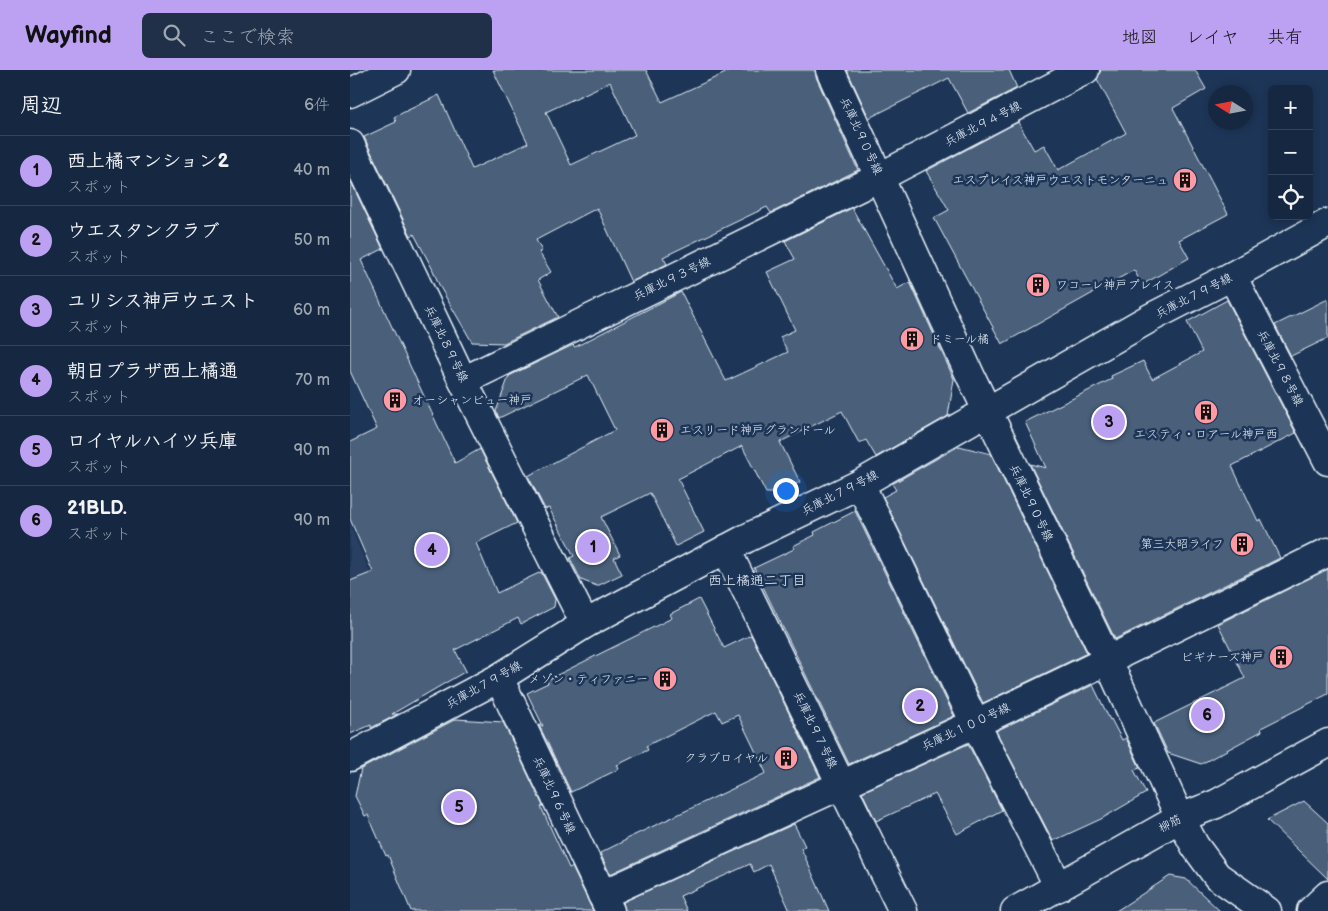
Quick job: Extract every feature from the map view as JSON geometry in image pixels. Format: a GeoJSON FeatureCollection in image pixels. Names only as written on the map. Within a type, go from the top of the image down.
{"type":"FeatureCollection","features":[{"type":"Feature","properties":{"kind":"main road"},"geometry":{"type":"LineString","coordinates":[[350,93],[396,70]]}},
{"type":"Feature","properties":{"kind":"main road","name":"兵庫北９０号線"},"geometry":{"type":"LineString","coordinates":[[830,70],[1180,818],[1195,846],[1217,876],[1267,911]]}},
{"type":"Feature","properties":{"kind":"main road","name":"兵庫北９４号線"},"geometry":{"type":"LineString","coordinates":[[880,177],[1086,70]]}},
{"type":"Feature","properties":{"kind":"main road","name":"兵庫北８９号線"},"geometry":{"type":"LineString","coordinates":[[350,144],[584,624]]}},
{"type":"Feature","properties":{"kind":"main road","name":"兵庫北９３号線"},"geometry":{"type":"LineString","coordinates":[[464,381],[880,177]]}},
{"type":"Feature","properties":{"kind":"main road","name":"兵庫北７９号線"},"geometry":{"type":"LineString","coordinates":[[350,757],[499,678],[584,624],[726,549],[860,484],[1152,317],[1232,276],[1328,222]]}},
{"type":"Feature","properties":{"kind":"main road","name":"兵庫北９８号線"},"geometry":{"type":"LineString","coordinates":[[1232,276],[1328,461]]}},
{"type":"Feature","properties":{"kind":"main road"},"geometry":{"type":"LineString","coordinates":[[860,484],[975,723],[1059,887]]}},
{"type":"Feature","properties":{"kind":"main road","name":"兵庫北９７号線"},"geometry":{"type":"LineString","coordinates":[[726,549],[903,911]]}},
{"type":"Feature","properties":{"kind":"main road","name":"兵庫北１００号線"},"geometry":{"type":"LineString","coordinates":[[606,903],[842,784],[1108,661],[1328,552]]}},
{"type":"Feature","properties":{"kind":"main road","name":"兵庫北９６号線"},"geometry":{"type":"LineString","coordinates":[[499,678],[606,903]]}},
{"type":"Feature","properties":{"kind":"main road","name":"柳筋"},"geometry":{"type":"LineString","coordinates":[[1015,911],[1180,818],[1216,804],[1328,743]]}},
{"type":"Feature","properties":{"kind":"main road"},"geometry":{"type":"LineString","coordinates":[[1311,911],[1328,894]]}},
{"type":"Feature","properties":{"kind":"shaded area"},"geometry":{"type":"Polygon","coordinates":[[[350,526],[380,597],[350,609],[350,526]]]}},
{"type":"Feature","properties":{"kind":"building"},"geometry":{"type":"Polygon","coordinates":[[[493,70],[646,70],[662,102],[732,70],[815,70],[816,77],[858,170],[771,213],[767,207],[663,257],[667,264],[631,282],[597,208],[536,240],[542,251],[539,252],[551,272],[538,280],[558,317],[504,343],[472,342],[440,287],[414,234],[411,236],[364,137],[396,122],[394,117],[439,95],[472,169],[528,143],[493,70]],[[610,82],[546,112],[571,165],[635,135],[610,82]]]}},
{"type":"Feature","properties":{"kind":"building"},"geometry":{"type":"Polygon","coordinates":[[[847,70],[1009,70],[1017,88],[968,113],[949,78],[869,118],[847,70]]]}},
{"type":"Feature","properties":{"kind":"building"},"geometry":{"type":"Polygon","coordinates":[[[1101,70],[1195,70],[1206,89],[1173,108],[1228,214],[1179,240],[1189,258],[1142,285],[1134,270],[1002,344],[934,218],[949,210],[926,171],[1018,122],[1034,150],[1044,145],[1058,170],[1126,133],[1097,79],[1101,70]]]}},
{"type":"Feature","properties":{"kind":"building"},"geometry":{"type":"Polygon","coordinates":[[[350,180],[383,249],[361,260],[455,463],[480,449],[517,523],[476,543],[497,593],[541,572],[555,599],[554,607],[521,624],[518,618],[455,650],[466,671],[392,714],[398,714],[371,728],[371,725],[350,734],[350,581],[373,572],[350,519],[350,442],[377,429],[350,371],[350,180]]]}},
{"type":"Feature","properties":{"kind":"building"},"geometry":{"type":"Polygon","coordinates":[[[852,208],[897,289],[910,282],[954,379],[948,416],[876,457],[866,440],[859,443],[842,411],[780,442],[800,482],[777,493],[766,493],[742,446],[678,479],[704,532],[676,546],[650,493],[601,517],[620,555],[614,558],[622,574],[597,586],[581,580],[570,558],[574,556],[549,508],[545,509],[528,476],[615,430],[588,375],[499,418],[496,411],[509,376],[573,345],[575,347],[681,292],[726,381],[788,352],[780,337],[795,330],[767,272],[795,259],[785,241],[852,208]]]}},
{"type":"Feature","properties":{"kind":"building"},"geometry":{"type":"Polygon","coordinates":[[[1328,299],[1328,338],[1291,356],[1275,325],[1328,299]]]}},
{"type":"Feature","properties":{"kind":"building"},"geometry":{"type":"Polygon","coordinates":[[[1227,300],[1296,433],[1232,466],[1258,521],[1261,519],[1280,558],[1115,639],[1030,464],[1046,468],[1025,422],[1112,379],[1111,376],[1143,361],[1152,379],[1202,352],[1187,322],[1227,300]]]}},
{"type":"Feature","properties":{"kind":"building"},"geometry":{"type":"Polygon","coordinates":[[[959,446],[991,454],[1087,653],[983,703],[883,497],[896,490],[892,484],[959,446]]]}},
{"type":"Feature","properties":{"kind":"building"},"geometry":{"type":"Polygon","coordinates":[[[855,511],[954,716],[849,764],[754,568],[794,549],[793,546],[815,535],[814,532],[855,511]]]}},
{"type":"Feature","properties":{"kind":"building","name":"ビギナーズ神戸"},"geometry":{"type":"Polygon","coordinates":[[[1328,569],[1328,694],[1261,728],[1262,731],[1201,764],[1168,753],[1154,723],[1245,678],[1218,624],[1328,569]]]}},
{"type":"Feature","properties":{"kind":"building"},"geometry":{"type":"Polygon","coordinates":[[[699,599],[724,648],[751,635],[820,777],[610,874],[600,853],[766,773],[738,715],[722,722],[716,711],[646,746],[648,750],[617,765],[619,769],[571,792],[539,725],[543,726],[527,693],[548,683],[547,680],[672,618],[670,614],[699,599]]]}},
{"type":"Feature","properties":{"kind":"building"},"geometry":{"type":"Polygon","coordinates":[[[1093,685],[1122,740],[1126,738],[1140,768],[1134,770],[1146,793],[1101,819],[1053,841],[996,731],[1093,685]]]}},
{"type":"Feature","properties":{"kind":"building"},"geometry":{"type":"Polygon","coordinates":[[[456,719],[503,722],[543,806],[541,807],[569,868],[572,867],[593,911],[411,911],[388,855],[386,856],[368,815],[365,816],[355,796],[361,769],[456,719]]]}},
{"type":"Feature","properties":{"kind":"building"},"geometry":{"type":"Polygon","coordinates":[[[968,744],[1002,810],[957,834],[935,794],[876,821],[862,792],[968,744]]]}},
{"type":"Feature","properties":{"kind":"building"},"geometry":{"type":"Polygon","coordinates":[[[1304,801],[1328,823],[1328,879],[1267,820],[1304,801]]]}},
{"type":"Feature","properties":{"kind":"building"},"geometry":{"type":"Polygon","coordinates":[[[794,824],[805,846],[801,848],[829,911],[790,911],[769,864],[754,872],[750,864],[680,896],[687,911],[625,911],[623,902],[794,824]]]}},
{"type":"Feature","properties":{"kind":"building"},"geometry":{"type":"Polygon","coordinates":[[[1170,876],[1186,879],[1220,911],[1116,911],[1170,876]]]}},
{"type":"Feature","properties":{"kind":"place","name":"エスプレイス神戸ウエストモンターニュ"},"geometry":{"type":"Point","coordinates":[1185,180]}},
{"type":"Feature","properties":{"kind":"place","name":"ワコーレ神戸プレイス"},"geometry":{"type":"Point","coordinates":[1038,285]}},
{"type":"Feature","properties":{"kind":"place","name":"ドミール橘"},"geometry":{"type":"Point","coordinates":[912,339]}},
{"type":"Feature","properties":{"kind":"place","name":"オーシャンビュー神戸"},"geometry":{"type":"Point","coordinates":[395,400]}},
{"type":"Feature","properties":{"kind":"place","name":"エスティ・ロアール神戸西"},"geometry":{"type":"Point","coordinates":[1206,412]}},
{"type":"Feature","properties":{"kind":"place","name":"ユリシス神戸ウエスト"},"geometry":{"type":"Point","coordinates":[1109,422]}},
{"type":"Feature","properties":{"kind":"place","name":"エスリード神戸グランドール"},"geometry":{"type":"Point","coordinates":[662,430]}},
{"type":"Feature","properties":{"kind":"place","name":"第三大昭ライフ"},"geometry":{"type":"Point","coordinates":[1242,544]}},
{"type":"Feature","properties":{"kind":"place","name":"西上橘マンション2"},"geometry":{"type":"Point","coordinates":[593,547]}},
{"type":"Feature","properties":{"kind":"place","name":"朝日プラザ西上橘通"},"geometry":{"type":"Point","coordinates":[432,550]}},
{"type":"Feature","properties":{"kind":"place","name":"ビギナーズ神戸"},"geometry":{"type":"Point","coordinates":[1281,657]}},
{"type":"Feature","properties":{"kind":"place","name":"メゾン・ティファニー"},"geometry":{"type":"Point","coordinates":[665,679]}},
{"type":"Feature","properties":{"kind":"place","name":"ウエスタンクラブ"},"geometry":{"type":"Point","coordinates":[920,706]}},
{"type":"Feature","properties":{"kind":"place","name":"21BLD."},"geometry":{"type":"Point","coordinates":[1207,715]}},
{"type":"Feature","properties":{"kind":"place","name":"クラブロイヤル"},"geometry":{"type":"Point","coordinates":[786,758]}},
{"type":"Feature","properties":{"kind":"place","name":"ロイヤルハイツ兵庫"},"geometry":{"type":"Point","coordinates":[459,807]}},
{"type":"Feature","properties":{"kind":"district","name":"西上橘通二丁目"},"geometry":{"type":"Point","coordinates":[757,580]}}]}
